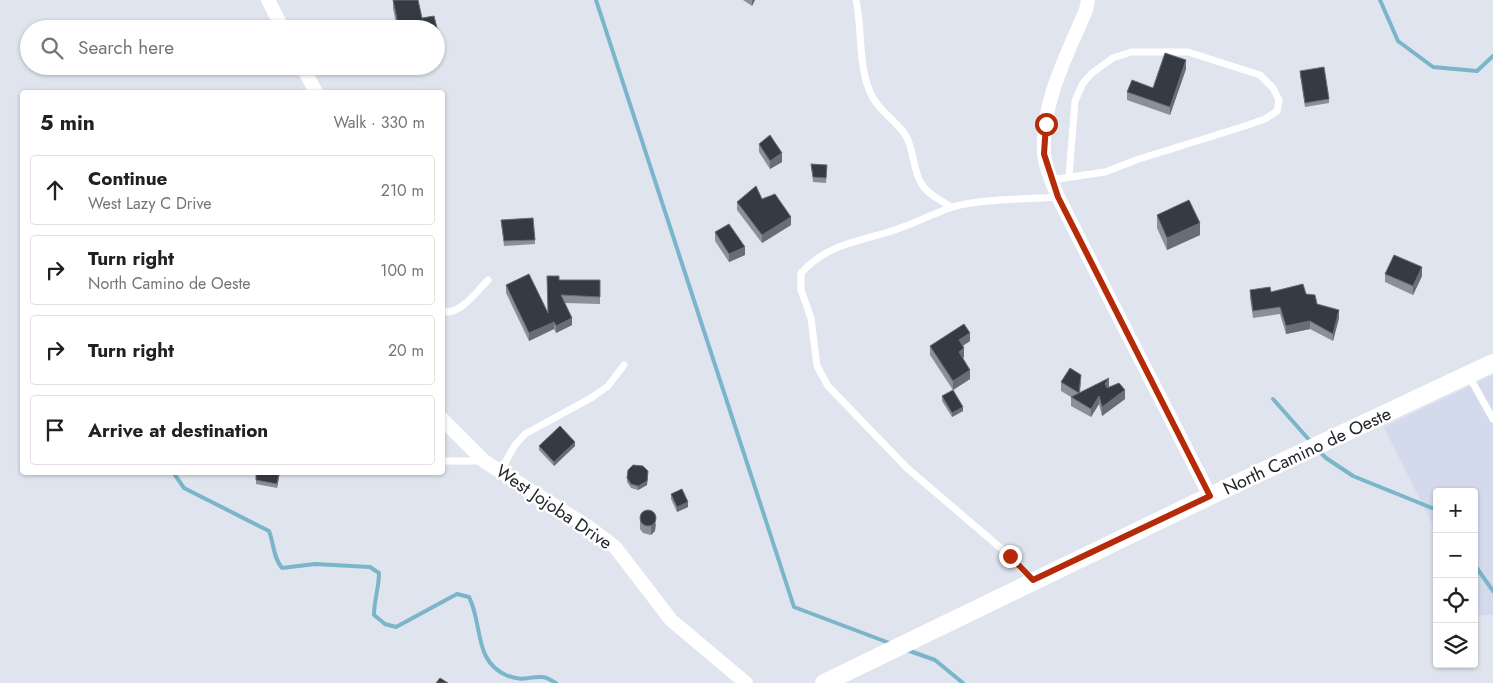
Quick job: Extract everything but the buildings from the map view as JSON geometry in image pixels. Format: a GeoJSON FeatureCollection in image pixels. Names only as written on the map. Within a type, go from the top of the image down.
{"type":"FeatureCollection","features":[{"type":"Feature","properties":{"kind":"street"},"geometry":{"type":"LineString","coordinates":[[268,0],[278,20]]}},
{"type":"Feature","properties":{"kind":"street"},"geometry":{"type":"LineString","coordinates":[[1088,0],[1086,10],[1053,88],[1047,115],[1044,154],[1058,197],[1210,496]]}},
{"type":"Feature","properties":{"kind":"street"},"geometry":{"type":"LineString","coordinates":[[307,75],[315,90]]}},
{"type":"Feature","properties":{"kind":"street","name":"North Camino de Oeste"},"geometry":{"type":"LineString","coordinates":[[824,683],[1033,580],[1493,363]]}},
{"type":"Feature","properties":{"kind":"street","name":"West Jojoba Drive"},"geometry":{"type":"LineString","coordinates":[[445,422],[484,461],[615,546],[671,620],[746,683]]}},
{"type":"Feature","properties":{"kind":"lane"},"geometry":{"type":"LineString","coordinates":[[856,0],[863,65],[873,97],[891,121],[905,134],[913,152],[920,183],[933,196],[951,207]]}},
{"type":"Feature","properties":{"kind":"lane"},"geometry":{"type":"LineString","coordinates":[[1051,180],[1105,172],[1265,119],[1277,111],[1279,100],[1273,88],[1260,75],[1188,52],[1131,52],[1114,58],[1092,73],[1082,83],[1075,101],[1069,176]]}},
{"type":"Feature","properties":{"kind":"lane"},"geometry":{"type":"LineString","coordinates":[[1033,580],[1010,556],[907,468],[828,386],[818,366],[812,318],[801,290],[800,273],[815,258],[837,247],[902,228],[951,207],[970,203],[1058,197]]}},
{"type":"Feature","properties":{"kind":"lane"},"geometry":{"type":"LineString","coordinates":[[445,312],[448,313],[460,308],[488,280]]}},
{"type":"Feature","properties":{"kind":"lane"},"geometry":{"type":"LineString","coordinates":[[500,472],[515,446],[525,434],[591,398],[608,386],[624,365]]}},
{"type":"Feature","properties":{"kind":"lane"},"geometry":{"type":"LineString","coordinates":[[1469,375],[1493,419]]}},
{"type":"Feature","properties":{"kind":"lane"},"geometry":{"type":"LineString","coordinates":[[445,461],[484,461]]}},
{"type":"Feature","properties":{"kind":"shaded area"},"geometry":{"type":"Polygon","coordinates":[[[1493,375],[1493,615],[1478,615],[1478,488],[1433,488],[1433,526],[1384,427],[1493,375]]]}},
{"type":"Feature","properties":{"kind":"waterway"},"geometry":{"type":"LineString","coordinates":[[596,0],[794,607],[892,644]]}},
{"type":"Feature","properties":{"kind":"waterway"},"geometry":{"type":"LineString","coordinates":[[1380,0],[1398,41],[1433,67],[1477,71],[1493,56]]}},
{"type":"Feature","properties":{"kind":"waterway"},"geometry":{"type":"LineString","coordinates":[[1273,399],[1311,442]]}},
{"type":"Feature","properties":{"kind":"waterway"},"geometry":{"type":"LineString","coordinates":[[1319,451],[1353,476],[1433,508]]}},
{"type":"Feature","properties":{"kind":"waterway"},"geometry":{"type":"LineString","coordinates":[[175,475],[184,488],[269,531],[275,555],[282,568],[315,564],[370,567],[379,573],[374,615],[385,624],[396,627],[457,594],[469,597],[484,652],[489,662],[497,670],[514,678],[544,677],[556,683]]}},
{"type":"Feature","properties":{"kind":"waterway"},"geometry":{"type":"LineString","coordinates":[[1478,570],[1493,591]]}},
{"type":"Feature","properties":{"kind":"waterway"},"geometry":{"type":"LineString","coordinates":[[907,650],[935,660],[963,683]]}},
{"type":"Feature","properties":{"kind":"route"},"geometry":{"type":"LineString","coordinates":[[1010,556],[1033,580],[1210,496],[1058,197],[1044,154],[1046,124]]}}]}
